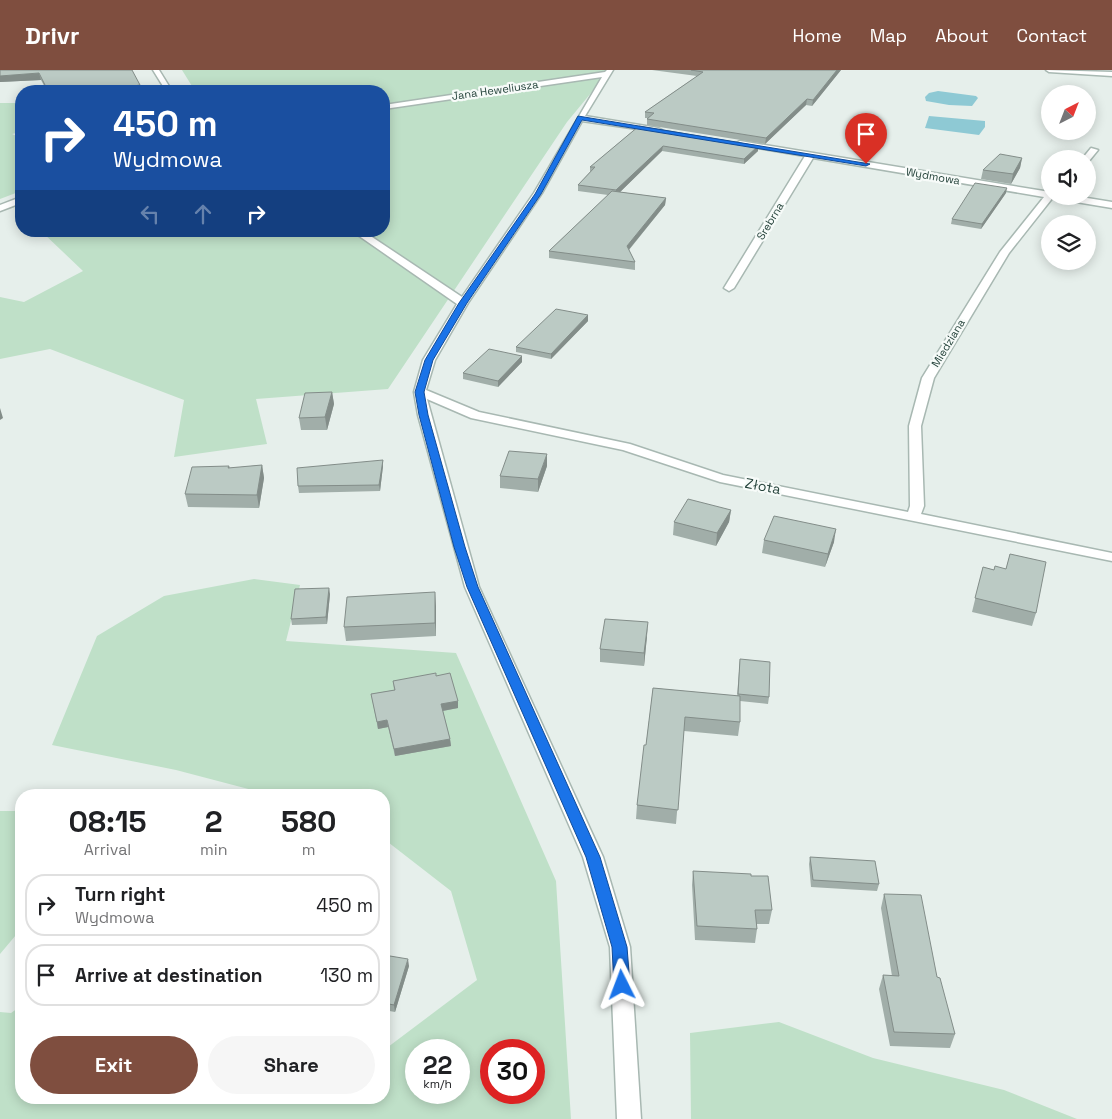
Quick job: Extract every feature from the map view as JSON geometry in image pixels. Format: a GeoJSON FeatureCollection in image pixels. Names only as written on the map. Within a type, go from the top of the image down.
{"type":"FeatureCollection","features":[{"type":"Feature","properties":{"kind":"street"},"geometry":{"type":"LineString","coordinates":[[156,70],[166,85]]}},
{"type":"Feature","properties":{"kind":"street"},"geometry":{"type":"LineString","coordinates":[[1050,70],[1112,74]]}},
{"type":"Feature","properties":{"kind":"street"},"geometry":{"type":"LineString","coordinates":[[608,72],[538,194],[463,303],[429,360],[420,392],[424,415],[459,547],[472,587],[593,857],[620,947],[629,1119]]}},
{"type":"Feature","properties":{"kind":"street","name":"Jana Heweliusza"},"geometry":{"type":"LineString","coordinates":[[390,105],[608,72]]}},
{"type":"Feature","properties":{"kind":"street"},"geometry":{"type":"LineString","coordinates":[[580,118],[666,132]]}},
{"type":"Feature","properties":{"kind":"street","name":"Wydmowa"},"geometry":{"type":"LineString","coordinates":[[734,142],[1041,193]]}},
{"type":"Feature","properties":{"kind":"street","name":"Srebrna"},"geometry":{"type":"LineString","coordinates":[[729,288],[811,154]]}},
{"type":"Feature","properties":{"kind":"street"},"geometry":{"type":"LineString","coordinates":[[0,208],[15,202]]}},
{"type":"Feature","properties":{"kind":"street"},"geometry":{"type":"LineString","coordinates":[[1096,202],[1112,205]]}},
{"type":"Feature","properties":{"kind":"street","name":"Miedziana"},"geometry":{"type":"LineString","coordinates":[[914,516],[917,506],[915,426],[928,378],[1005,252],[1042,205]]}},
{"type":"Feature","properties":{"kind":"street"},"geometry":{"type":"LineString","coordinates":[[365,237],[463,303]]}},
{"type":"Feature","properties":{"kind":"street","name":"Złota"},"geometry":{"type":"LineString","coordinates":[[420,392],[475,415],[626,447],[720,478],[1112,557]]}},
{"type":"Feature","properties":{"kind":"green space"},"geometry":{"type":"Polygon","coordinates":[[[182,70],[610,70],[567,122],[388,389],[256,399],[267,444],[174,457],[184,400],[50,349],[0,359],[0,297],[24,302],[83,271],[47,237],[390,237],[390,85],[191,85],[182,70]]]}},
{"type":"Feature","properties":{"kind":"green space"},"geometry":{"type":"Polygon","coordinates":[[[0,103],[15,103],[15,133],[12,134],[15,135],[15,193],[0,199],[0,103]]]}},
{"type":"Feature","properties":{"kind":"green space"},"geometry":{"type":"Polygon","coordinates":[[[254,579],[300,585],[286,641],[456,653],[556,881],[571,1119],[0,1119],[0,1012],[11,1013],[15,1010],[15,1104],[390,1104],[390,1045],[477,980],[451,891],[390,844],[390,789],[248,789],[176,770],[52,745],[97,636],[164,596],[254,579]]]}},
{"type":"Feature","properties":{"kind":"green space"},"geometry":{"type":"Polygon","coordinates":[[[0,811],[15,811],[15,936],[0,954],[0,811]]]}},
{"type":"Feature","properties":{"kind":"green space"},"geometry":{"type":"Polygon","coordinates":[[[779,1022],[873,1058],[1004,1090],[1077,1119],[691,1119],[690,1033],[779,1022]]]}},
{"type":"Feature","properties":{"kind":"water"},"geometry":{"type":"Polygon","coordinates":[[[938,91],[976,96],[978,98],[972,106],[926,101],[925,97],[929,93],[938,91]]]}},
{"type":"Feature","properties":{"kind":"water"},"geometry":{"type":"Polygon","coordinates":[[[929,116],[985,121],[985,127],[979,135],[925,128],[929,116]]]}},
{"type":"Feature","properties":{"kind":"building"},"geometry":{"type":"Polygon","coordinates":[[[0,70],[132,70],[140,85],[45,85],[39,73],[0,76],[0,70]]]}},
{"type":"Feature","properties":{"kind":"building"},"geometry":{"type":"Polygon","coordinates":[[[691,70],[837,70],[813,100],[807,99],[766,138],[647,119],[654,113],[645,112],[703,72],[691,70]]]}},
{"type":"Feature","properties":{"kind":"building"},"geometry":{"type":"Polygon","coordinates":[[[639,126],[758,146],[744,159],[663,146],[616,190],[578,185],[595,167],[590,167],[639,126]]]}},
{"type":"Feature","properties":{"kind":"building"},"geometry":{"type":"Polygon","coordinates":[[[1000,154],[1022,158],[1013,174],[983,170],[1000,154]]]}},
{"type":"Feature","properties":{"kind":"building"},"geometry":{"type":"Polygon","coordinates":[[[975,183],[1007,188],[982,224],[952,219],[975,183]]]}},
{"type":"Feature","properties":{"kind":"building"},"geometry":{"type":"Polygon","coordinates":[[[612,191],[666,198],[627,246],[635,262],[549,251],[612,191]]]}},
{"type":"Feature","properties":{"kind":"building"},"geometry":{"type":"Polygon","coordinates":[[[556,309],[588,315],[551,354],[516,347],[556,309]]]}},
{"type":"Feature","properties":{"kind":"building"},"geometry":{"type":"Polygon","coordinates":[[[489,349],[522,356],[498,381],[463,373],[489,349]]]}},
{"type":"Feature","properties":{"kind":"building"},"geometry":{"type":"Polygon","coordinates":[[[332,392],[325,417],[299,418],[305,393],[332,392]]]}},
{"type":"Feature","properties":{"kind":"building"},"geometry":{"type":"Polygon","coordinates":[[[509,451],[547,454],[538,479],[500,476],[509,451]]]}},
{"type":"Feature","properties":{"kind":"building"},"geometry":{"type":"Polygon","coordinates":[[[383,460],[379,485],[298,486],[297,468],[383,460]]]}},
{"type":"Feature","properties":{"kind":"building"},"geometry":{"type":"Polygon","coordinates":[[[262,465],[257,495],[185,494],[192,467],[229,466],[228,468],[262,465]]]}},
{"type":"Feature","properties":{"kind":"building"},"geometry":{"type":"Polygon","coordinates":[[[688,499],[731,510],[717,533],[674,522],[688,499]]]}},
{"type":"Feature","properties":{"kind":"building"},"geometry":{"type":"Polygon","coordinates":[[[774,516],[836,529],[828,554],[764,540],[774,516]]]}},
{"type":"Feature","properties":{"kind":"building"},"geometry":{"type":"Polygon","coordinates":[[[1010,554],[1046,562],[1036,613],[975,598],[983,567],[994,570],[995,566],[1006,569],[1010,554]]]}},
{"type":"Feature","properties":{"kind":"building"},"geometry":{"type":"Polygon","coordinates":[[[329,588],[326,617],[291,619],[295,589],[329,588]]]}},
{"type":"Feature","properties":{"kind":"building"},"geometry":{"type":"Polygon","coordinates":[[[435,592],[435,623],[344,627],[347,597],[435,592]]]}},
{"type":"Feature","properties":{"kind":"building"},"geometry":{"type":"Polygon","coordinates":[[[605,619],[648,622],[644,653],[600,649],[605,619]]]}},
{"type":"Feature","properties":{"kind":"building"},"geometry":{"type":"Polygon","coordinates":[[[740,659],[770,662],[769,697],[738,694],[740,659]]]}},
{"type":"Feature","properties":{"kind":"building"},"geometry":{"type":"Polygon","coordinates":[[[436,673],[436,676],[450,673],[458,701],[441,704],[450,739],[394,749],[387,720],[377,722],[371,694],[395,690],[393,681],[436,673]]]}},
{"type":"Feature","properties":{"kind":"building"},"geometry":{"type":"Polygon","coordinates":[[[653,688],[740,696],[740,722],[685,717],[678,810],[637,805],[653,688]]]}},
{"type":"Feature","properties":{"kind":"building"},"geometry":{"type":"Polygon","coordinates":[[[810,857],[875,861],[879,884],[813,880],[810,857]]]}},
{"type":"Feature","properties":{"kind":"building"},"geometry":{"type":"Polygon","coordinates":[[[693,871],[768,876],[772,910],[755,910],[757,929],[697,926],[693,871]]]}},
{"type":"Feature","properties":{"kind":"building"},"geometry":{"type":"Polygon","coordinates":[[[884,894],[921,895],[937,977],[940,978],[955,1034],[894,1032],[883,975],[899,976],[884,894]]]}},
{"type":"Feature","properties":{"kind":"building"},"geometry":{"type":"Polygon","coordinates":[[[390,956],[408,959],[394,1005],[390,1004],[390,956]]]}},
{"type":"Feature","properties":{"kind":"route"},"geometry":{"type":"LineString","coordinates":[[622,985],[620,947],[593,857],[472,587],[459,547],[424,415],[420,392],[429,360],[463,303],[538,194],[580,118],[866,164]]}}]}
